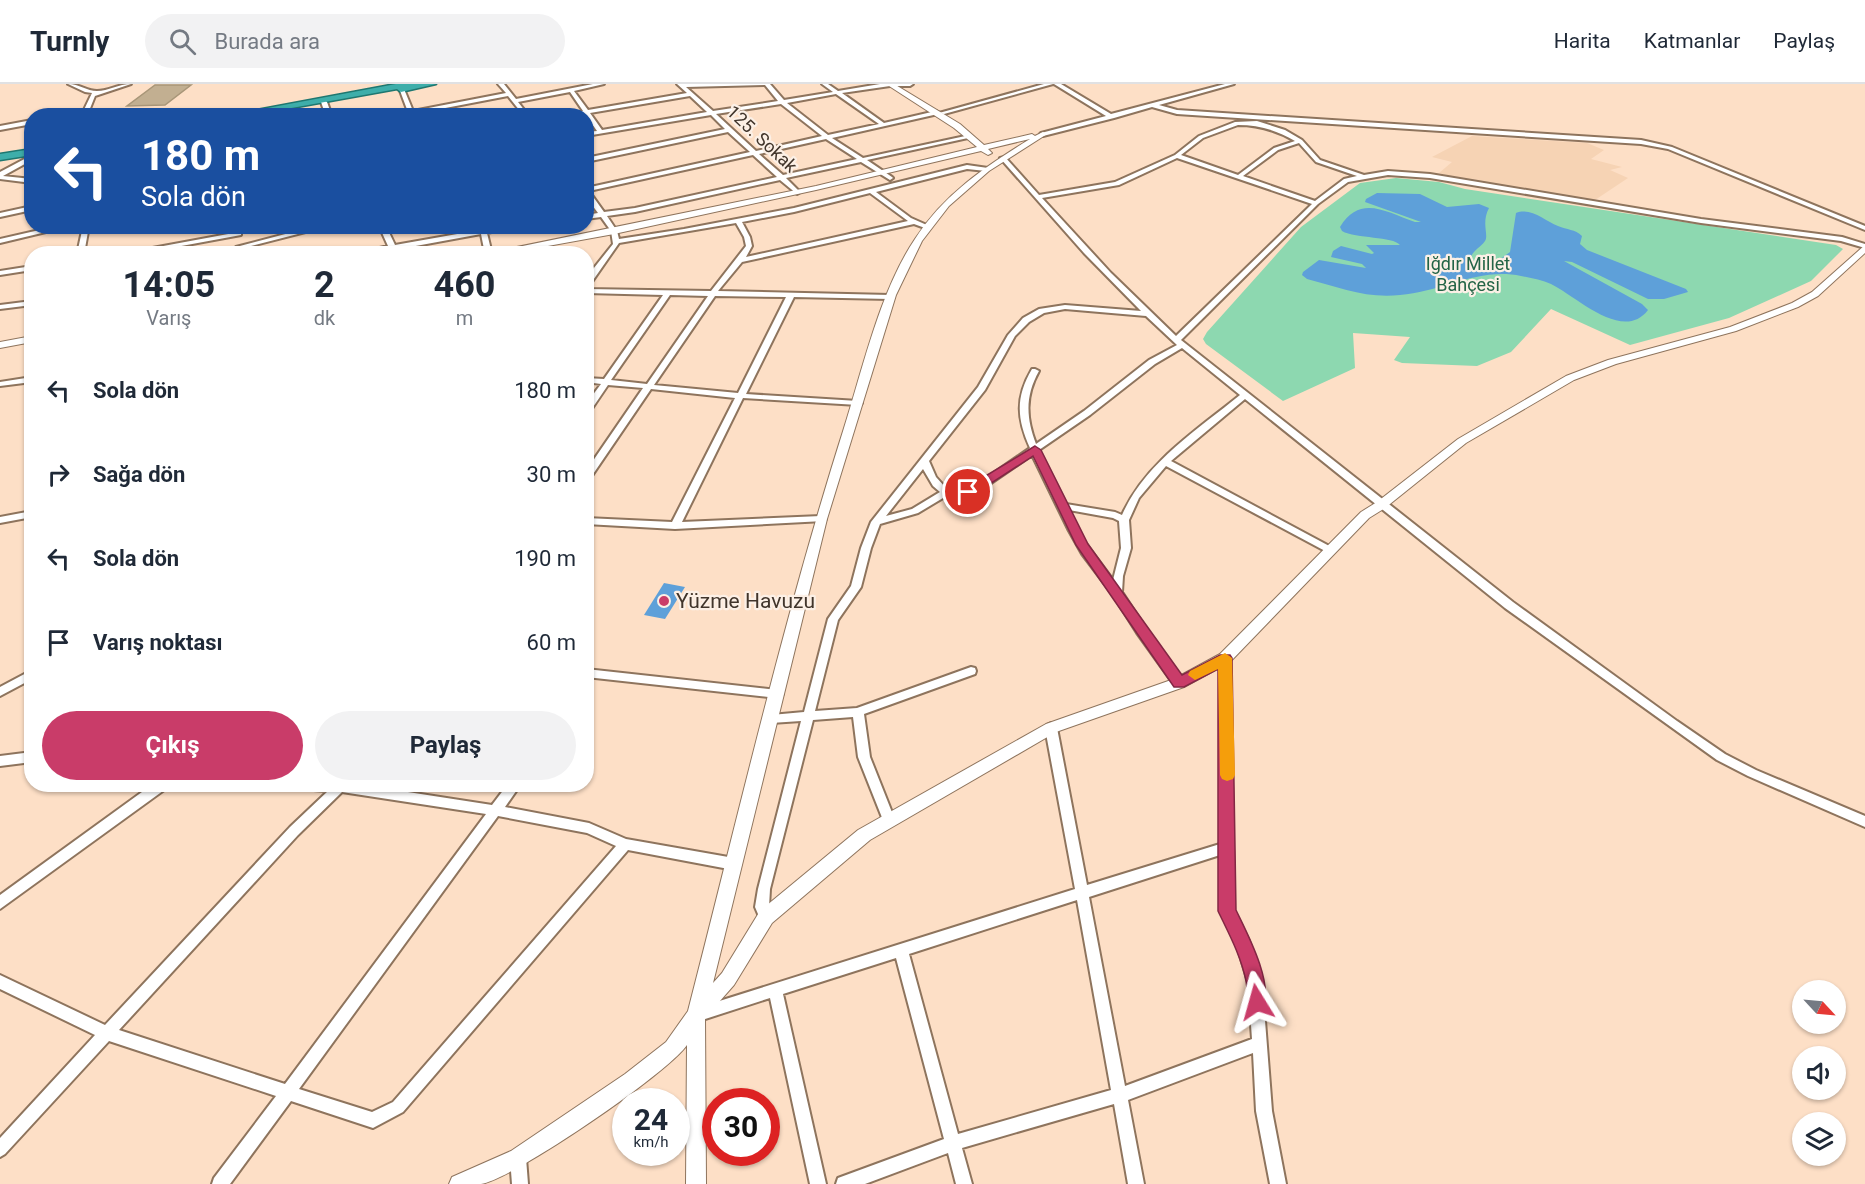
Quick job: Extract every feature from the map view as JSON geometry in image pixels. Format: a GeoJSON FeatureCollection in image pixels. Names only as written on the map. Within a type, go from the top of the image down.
{"type":"FeatureCollection","features":[{"type":"Feature","properties":{"kind":"highway"},"geometry":{"type":"LineString","coordinates":[[274,108],[412,84]]}},
{"type":"Feature","properties":{"kind":"highway"},"geometry":{"type":"LineString","coordinates":[[298,108],[431,84]]}},
{"type":"Feature","properties":{"kind":"highway"},"geometry":{"type":"LineString","coordinates":[[0,155],[24,151]]}},
{"type":"Feature","properties":{"kind":"street"},"geometry":{"type":"LineString","coordinates":[[71,84],[99,93]]}},
{"type":"Feature","properties":{"kind":"street"},"geometry":{"type":"LineString","coordinates":[[87,108],[93,95],[128,84]]}},
{"type":"Feature","properties":{"kind":"street"},"geometry":{"type":"LineString","coordinates":[[501,84],[521,108]]}},
{"type":"Feature","properties":{"kind":"street"},"geometry":{"type":"LineString","coordinates":[[515,101],[602,84]]}},
{"type":"Feature","properties":{"kind":"street"},"geometry":{"type":"LineString","coordinates":[[680,85],[765,84],[780,102],[826,138],[886,175]]}},
{"type":"Feature","properties":{"kind":"street"},"geometry":{"type":"LineString","coordinates":[[825,84],[884,125]]}},
{"type":"Feature","properties":{"kind":"street"},"geometry":{"type":"LineString","coordinates":[[890,84],[939,113],[995,155],[1148,314],[1179,342],[1509,605],[1705,746],[1752,773],[1865,822]]}},
{"type":"Feature","properties":{"kind":"street"},"geometry":{"type":"LineString","coordinates":[[594,133],[711,112],[890,84],[904,84],[995,155]]}},
{"type":"Feature","properties":{"kind":"street"},"geometry":{"type":"LineString","coordinates":[[594,189],[939,113],[1050,84]]}},
{"type":"Feature","properties":{"kind":"street"},"geometry":{"type":"LineString","coordinates":[[1058,84],[1112,117]]}},
{"type":"Feature","properties":{"kind":"street"},"geometry":{"type":"LineString","coordinates":[[540,246],[738,221],[872,192],[967,168],[1043,134],[1231,84]]}},
{"type":"Feature","properties":{"kind":"street","name":"125. Sokak"},"geometry":{"type":"LineString","coordinates":[[680,85],[798,192]]}},
{"type":"Feature","properties":{"kind":"street"},"geometry":{"type":"LineString","coordinates":[[401,89],[409,108]]}},
{"type":"Feature","properties":{"kind":"street"},"geometry":{"type":"LineString","coordinates":[[571,90],[582,108]]}},
{"type":"Feature","properties":{"kind":"street"},"geometry":{"type":"LineString","coordinates":[[441,108],[510,94]]}},
{"type":"Feature","properties":{"kind":"street"},"geometry":{"type":"LineString","coordinates":[[594,110],[690,94]]}},
{"type":"Feature","properties":{"kind":"street"},"geometry":{"type":"LineString","coordinates":[[324,102],[326,108]]}},
{"type":"Feature","properties":{"kind":"street"},"geometry":{"type":"LineString","coordinates":[[1153,105],[1177,112],[1641,142],[1670,148],[1865,228]]}},
{"type":"Feature","properties":{"kind":"street"},"geometry":{"type":"LineString","coordinates":[[1037,197],[1117,184],[1177,156],[1201,137],[1237,123],[1257,123],[1283,131],[1300,141],[1318,161],[1362,176]]}},
{"type":"Feature","properties":{"kind":"street"},"geometry":{"type":"LineString","coordinates":[[0,128],[24,124]]}},
{"type":"Feature","properties":{"kind":"street"},"geometry":{"type":"LineString","coordinates":[[594,124],[600,132]]}},
{"type":"Feature","properties":{"kind":"street"},"geometry":{"type":"LineString","coordinates":[[594,158],[729,130]]}},
{"type":"Feature","properties":{"kind":"street"},"geometry":{"type":"LineString","coordinates":[[594,216],[635,210],[968,135]]}},
{"type":"Feature","properties":{"kind":"street"},"geometry":{"type":"LineString","coordinates":[[1240,176],[1276,149],[1300,141]]}},
{"type":"Feature","properties":{"kind":"street"},"geometry":{"type":"LineString","coordinates":[[594,271],[615,236],[798,192],[995,155]]}},
{"type":"Feature","properties":{"kind":"street"},"geometry":{"type":"LineString","coordinates":[[696,1184],[696,1015],[821,519],[890,297],[918,240],[927,227],[946,204],[995,155]]}},
{"type":"Feature","properties":{"kind":"street"},"geometry":{"type":"LineString","coordinates":[[1177,156],[1316,203]]}},
{"type":"Feature","properties":{"kind":"street"},"geometry":{"type":"LineString","coordinates":[[0,176],[24,162]]}},
{"type":"Feature","properties":{"kind":"street"},"geometry":{"type":"LineString","coordinates":[[459,1184],[519,1158],[632,1081],[673,1049],[696,1015],[728,979],[766,917],[864,835],[1051,728],[1179,683],[1225,658],[1365,515],[1462,441],[1570,378],[1627,358],[1733,329],[1795,305],[1815,294],[1865,247],[1842,240],[1701,221],[1430,176],[1406,173],[1362,176],[1346,180],[1316,203],[1179,342],[1095,407],[975,490],[962,493],[948,491],[933,483],[924,461]]}},
{"type":"Feature","properties":{"kind":"street"},"geometry":{"type":"LineString","coordinates":[[562,246],[886,175]]}},
{"type":"Feature","properties":{"kind":"street"},"geometry":{"type":"LineString","coordinates":[[0,176],[24,180]]}},
{"type":"Feature","properties":{"kind":"street"},"geometry":{"type":"LineString","coordinates":[[872,192],[913,222],[927,227]]}},
{"type":"Feature","properties":{"kind":"street"},"geometry":{"type":"LineString","coordinates":[[594,202],[615,236]]}},
{"type":"Feature","properties":{"kind":"street"},"geometry":{"type":"LineString","coordinates":[[0,215],[24,210]]}},
{"type":"Feature","properties":{"kind":"street"},"geometry":{"type":"LineString","coordinates":[[594,466],[713,293],[740,260],[748,246],[747,237],[738,221]]}},
{"type":"Feature","properties":{"kind":"street"},"geometry":{"type":"LineString","coordinates":[[740,260],[913,222]]}},
{"type":"Feature","properties":{"kind":"street"},"geometry":{"type":"LineString","coordinates":[[0,241],[32,234]]}},
{"type":"Feature","properties":{"kind":"street"},"geometry":{"type":"LineString","coordinates":[[162,246],[220,234]]}},
{"type":"Feature","properties":{"kind":"street"},"geometry":{"type":"LineString","coordinates":[[254,246],[297,234]]}},
{"type":"Feature","properties":{"kind":"street"},"geometry":{"type":"LineString","coordinates":[[397,246],[458,234]]}},
{"type":"Feature","properties":{"kind":"street"},"geometry":{"type":"LineString","coordinates":[[0,273],[24,269]]}},
{"type":"Feature","properties":{"kind":"street"},"geometry":{"type":"LineString","coordinates":[[594,291],[790,297],[890,297]]}},
{"type":"Feature","properties":{"kind":"street"},"geometry":{"type":"LineString","coordinates":[[594,400],[668,293]]}},
{"type":"Feature","properties":{"kind":"street"},"geometry":{"type":"LineString","coordinates":[[675,526],[790,297]]}},
{"type":"Feature","properties":{"kind":"street"},"geometry":{"type":"LineString","coordinates":[[0,307],[24,304]]}},
{"type":"Feature","properties":{"kind":"street"},"geometry":{"type":"LineString","coordinates":[[766,917],[762,897],[833,619],[856,587],[866,548],[876,522],[982,388],[1012,335],[1026,320],[1042,312],[1065,307],[1148,314]]}},
{"type":"Feature","properties":{"kind":"street"},"geometry":{"type":"LineString","coordinates":[[0,345],[24,340]]}},
{"type":"Feature","properties":{"kind":"street"},"geometry":{"type":"LineString","coordinates":[[0,352],[24,348]]}},
{"type":"Feature","properties":{"kind":"street"},"geometry":{"type":"LineString","coordinates":[[1035,371],[1026,386],[1023,412],[1035,450],[1082,545],[1179,683]]}},
{"type":"Feature","properties":{"kind":"street"},"geometry":{"type":"LineString","coordinates":[[0,384],[24,380]]}},
{"type":"Feature","properties":{"kind":"street"},"geometry":{"type":"LineString","coordinates":[[594,381],[740,396],[858,404]]}},
{"type":"Feature","properties":{"kind":"street"},"geometry":{"type":"LineString","coordinates":[[1117,592],[1118,576],[1126,548],[1124,520],[1137,495],[1166,462],[1245,395]]}},
{"type":"Feature","properties":{"kind":"street"},"geometry":{"type":"LineString","coordinates":[[1166,462],[1330,550]]}},
{"type":"Feature","properties":{"kind":"street"},"geometry":{"type":"LineString","coordinates":[[876,522],[915,511],[948,491]]}},
{"type":"Feature","properties":{"kind":"street"},"geometry":{"type":"LineString","coordinates":[[1063,506],[1115,515],[1124,520]]}},
{"type":"Feature","properties":{"kind":"street"},"geometry":{"type":"LineString","coordinates":[[0,520],[24,516]]}},
{"type":"Feature","properties":{"kind":"street"},"geometry":{"type":"LineString","coordinates":[[594,522],[675,526],[821,519]]}},
{"type":"Feature","properties":{"kind":"street"},"geometry":{"type":"LineString","coordinates":[[1225,658],[1227,911],[1242,941],[1255,982],[1264,1111],[1278,1184]]}},
{"type":"Feature","properties":{"kind":"street"},"geometry":{"type":"LineString","coordinates":[[771,719],[858,712],[971,671]]}},
{"type":"Feature","properties":{"kind":"street"},"geometry":{"type":"LineString","coordinates":[[594,676],[777,694]]}},
{"type":"Feature","properties":{"kind":"street"},"geometry":{"type":"LineString","coordinates":[[0,692],[24,678]]}},
{"type":"Feature","properties":{"kind":"street"},"geometry":{"type":"LineString","coordinates":[[858,712],[864,757],[889,820]]}},
{"type":"Feature","properties":{"kind":"street"},"geometry":{"type":"LineString","coordinates":[[1051,728],[1136,1184]]}},
{"type":"Feature","properties":{"kind":"street"},"geometry":{"type":"LineString","coordinates":[[0,761],[24,758]]}},
{"type":"Feature","properties":{"kind":"street"},"geometry":{"type":"LineString","coordinates":[[0,903],[152,792]]}},
{"type":"Feature","properties":{"kind":"street"},"geometry":{"type":"LineString","coordinates":[[0,1149],[294,831],[335,792]]}},
{"type":"Feature","properties":{"kind":"street"},"geometry":{"type":"LineString","coordinates":[[379,792],[589,828],[625,843],[734,864]]}},
{"type":"Feature","properties":{"kind":"street"},"geometry":{"type":"LineString","coordinates":[[219,1184],[510,792]]}},
{"type":"Feature","properties":{"kind":"street"},"geometry":{"type":"LineString","coordinates":[[0,982],[106,1033],[188,1062],[373,1120],[398,1107],[625,843]]}},
{"type":"Feature","properties":{"kind":"street"},"geometry":{"type":"LineString","coordinates":[[696,1015],[1227,848]]}},
{"type":"Feature","properties":{"kind":"street"},"geometry":{"type":"LineString","coordinates":[[901,950],[964,1184]]}},
{"type":"Feature","properties":{"kind":"street"},"geometry":{"type":"LineString","coordinates":[[776,989],[818,1184]]}},
{"type":"Feature","properties":{"kind":"street"},"geometry":{"type":"LineString","coordinates":[[844,1184],[953,1143],[1120,1095],[1260,1043]]}},
{"type":"Feature","properties":{"kind":"street"},"geometry":{"type":"LineString","coordinates":[[519,1158],[520,1184]]}},
{"type":"Feature","properties":{"kind":"shaded area"},"geometry":{"type":"Polygon","coordinates":[[[1472,136],[1587,143],[1604,150],[1591,159],[1622,167],[1610,170],[1628,178],[1595,200],[1466,180],[1439,173],[1452,162],[1432,157],[1472,136]]]}},
{"type":"Feature","properties":{"kind":"green space","name":"Iğdır Millet Bahçesi"},"geometry":{"type":"Polygon","coordinates":[[[1396,178],[1439,182],[1465,189],[1836,245],[1843,249],[1811,281],[1729,318],[1630,345],[1551,309],[1511,352],[1477,366],[1402,363],[1394,360],[1410,337],[1353,333],[1355,368],[1283,401],[1206,344],[1203,339],[1207,332],[1301,227],[1360,183],[1396,178]]]}},
{"type":"Feature","properties":{"kind":"water"},"geometry":{"type":"Polygon","coordinates":[[[1377,193],[1420,194],[1447,207],[1479,204],[1489,208],[1486,219],[1486,238],[1470,259],[1475,267],[1491,266],[1510,252],[1516,213],[1527,212],[1579,234],[1582,236],[1580,244],[1587,250],[1686,289],[1688,292],[1664,299],[1648,299],[1572,262],[1564,261],[1642,304],[1648,310],[1638,319],[1626,322],[1600,314],[1551,284],[1521,276],[1505,274],[1475,277],[1431,290],[1388,296],[1353,291],[1307,279],[1302,275],[1319,260],[1366,268],[1362,264],[1331,257],[1333,251],[1341,246],[1372,254],[1374,253],[1366,245],[1400,245],[1390,240],[1348,234],[1342,231],[1340,227],[1356,211],[1374,208],[1421,222],[1365,202],[1377,193]]]}},
{"type":"Feature","properties":{"kind":"water","name":"Yüzme Havuzu"},"geometry":{"type":"Polygon","coordinates":[[[664,583],[685,587],[665,619],[644,615],[664,583]]]}},
{"type":"Feature","properties":{"kind":"building"},"geometry":{"type":"Polygon","coordinates":[[[155,85],[191,85],[165,105],[127,106],[155,85]]]}},
{"type":"Feature","properties":{"kind":"slow traffic"},"geometry":{"type":"LineString","coordinates":[[1195,675],[1225,658],[1227,775]]}},
{"type":"Feature","properties":{"kind":"place","name":"Yüzme Havuzu"},"geometry":{"type":"Point","coordinates":[664,601]}},
{"type":"Feature","properties":{"kind":"route"},"geometry":{"type":"LineString","coordinates":[[968,492],[975,490],[1035,450],[1082,545],[1179,683],[1225,658],[1228,766],[1227,911],[1242,941],[1255,982],[1257,1002]]}}]}
